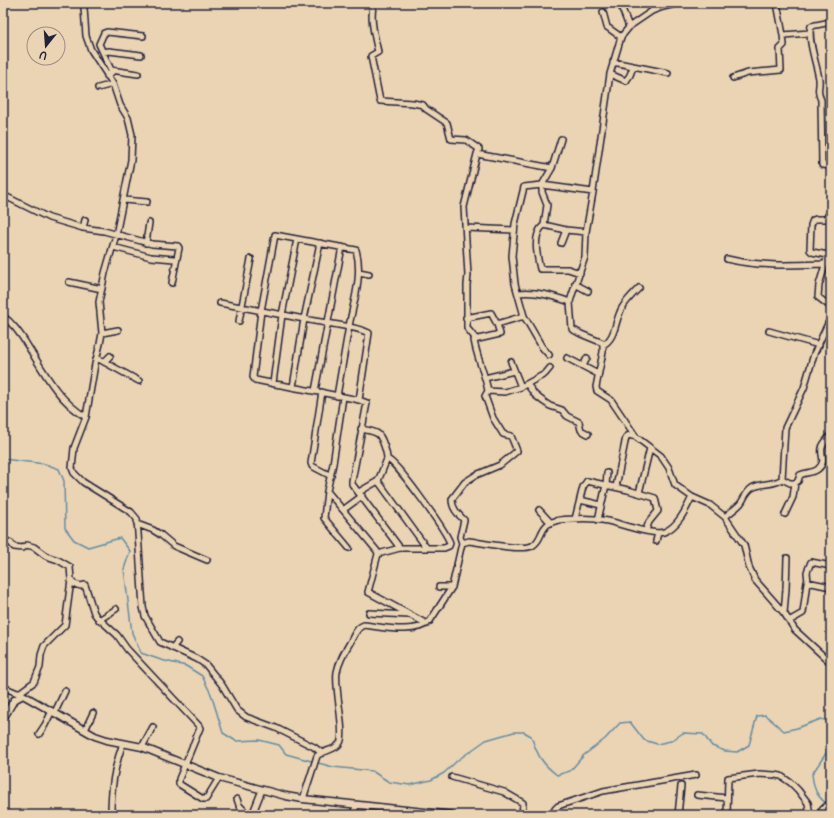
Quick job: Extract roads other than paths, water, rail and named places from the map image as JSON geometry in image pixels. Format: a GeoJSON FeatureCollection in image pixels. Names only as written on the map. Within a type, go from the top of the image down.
{"type":"FeatureCollection","features":[{"type":"Feature","properties":{"kind":"street"},"geometry":{"type":"LineString","coordinates":[[85,3],[86,36],[91,50],[113,84],[120,105],[128,118],[132,135],[131,160],[124,200],[99,302],[102,333],[86,417],[74,448],[72,463],[74,473],[83,482],[105,497],[132,512],[137,519],[144,612],[160,642],[197,659],[206,665],[222,685],[237,710],[246,717],[276,728],[314,747],[322,753]]}},
{"type":"Feature","properties":{"kind":"street"},"geometry":{"type":"LineString","coordinates":[[139,3],[147,3]]}},
{"type":"Feature","properties":{"kind":"street"},"geometry":{"type":"LineString","coordinates":[[374,3],[372,10],[374,34],[378,52],[371,56],[380,100],[423,105],[426,109],[433,112],[447,123],[451,139],[466,140],[479,148],[464,206],[468,276],[466,318],[468,330],[476,339]]}},
{"type":"Feature","properties":{"kind":"street"},"geometry":{"type":"LineString","coordinates":[[620,3],[629,27]]}},
{"type":"Feature","properties":{"kind":"street"},"geometry":{"type":"LineString","coordinates":[[652,11],[654,3]]}},
{"type":"Feature","properties":{"kind":"street"},"geometry":{"type":"LineString","coordinates":[[679,3],[652,11],[629,27],[621,37],[610,74],[586,232],[585,257],[570,302],[571,323],[573,330],[600,341],[603,345],[602,362],[596,387],[597,391],[611,400],[636,437],[664,459],[675,485],[692,497],[710,505],[725,517],[744,545],[749,567],[755,580],[784,613],[803,639],[831,663]]}},
{"type":"Feature","properties":{"kind":"street"},"geometry":{"type":"LineString","coordinates":[[733,78],[748,73],[781,70],[780,49],[784,44],[777,3]]}},
{"type":"Feature","properties":{"kind":"street"},"geometry":{"type":"LineString","coordinates":[[603,12],[607,27],[621,37]]}},
{"type":"Feature","properties":{"kind":"street"},"geometry":{"type":"LineString","coordinates":[[831,22],[812,26],[810,33],[818,70],[818,93],[821,100],[822,165],[831,166]]}},
{"type":"Feature","properties":{"kind":"street"},"geometry":{"type":"LineString","coordinates":[[107,76],[112,73],[99,44],[100,39],[105,32],[143,36]]}},
{"type":"Feature","properties":{"kind":"street"},"geometry":{"type":"LineString","coordinates":[[783,36],[810,33]]}},
{"type":"Feature","properties":{"kind":"street"},"geometry":{"type":"LineString","coordinates":[[103,52],[109,51],[141,55]]}},
{"type":"Feature","properties":{"kind":"street"},"geometry":{"type":"LineString","coordinates":[[613,62],[668,73]]}},
{"type":"Feature","properties":{"kind":"street"},"geometry":{"type":"LineString","coordinates":[[610,74],[626,81],[630,75],[632,67]]}},
{"type":"Feature","properties":{"kind":"street"},"geometry":{"type":"LineString","coordinates":[[111,70],[138,74]]}},
{"type":"Feature","properties":{"kind":"street"},"geometry":{"type":"LineString","coordinates":[[98,88],[113,84]]}},
{"type":"Feature","properties":{"kind":"street"},"geometry":{"type":"LineString","coordinates":[[561,139],[552,168],[542,185],[542,192],[547,205],[544,225],[538,233],[536,244],[537,256],[540,269],[562,268],[580,273]]}},
{"type":"Feature","properties":{"kind":"street"},"geometry":{"type":"LineString","coordinates":[[477,154],[552,168]]}},
{"type":"Feature","properties":{"kind":"street"},"geometry":{"type":"LineString","coordinates":[[549,355],[542,347],[524,316],[515,284],[512,256],[514,230],[524,187],[542,185],[593,192]]}},
{"type":"Feature","properties":{"kind":"street"},"geometry":{"type":"LineString","coordinates":[[3,195],[49,218],[146,243],[179,247],[172,283]]}},
{"type":"Feature","properties":{"kind":"street"},"geometry":{"type":"LineString","coordinates":[[124,200],[147,202]]}},
{"type":"Feature","properties":{"kind":"street"},"geometry":{"type":"LineString","coordinates":[[831,210],[824,219],[813,220],[811,228],[810,251],[827,254],[826,264],[819,286],[818,297],[831,307]]}},
{"type":"Feature","properties":{"kind":"street"},"geometry":{"type":"LineString","coordinates":[[83,228],[85,220]]}},
{"type":"Feature","properties":{"kind":"street"},"geometry":{"type":"LineString","coordinates":[[146,243],[149,223]]}},
{"type":"Feature","properties":{"kind":"street"},"geometry":{"type":"LineString","coordinates":[[544,225],[566,230],[586,232]]}},
{"type":"Feature","properties":{"kind":"street"},"geometry":{"type":"LineString","coordinates":[[466,228],[514,230]]}},
{"type":"Feature","properties":{"kind":"street"},"geometry":{"type":"LineString","coordinates":[[561,243],[566,230]]}},
{"type":"Feature","properties":{"kind":"street"},"geometry":{"type":"LineString","coordinates":[[337,396],[359,272],[359,262],[356,250],[275,235],[261,311],[253,376],[255,380],[322,392],[337,396],[360,400],[367,403],[352,481],[400,548]]}},
{"type":"Feature","properties":{"kind":"street"},"geometry":{"type":"LineString","coordinates":[[273,383],[282,315],[297,239]]}},
{"type":"Feature","properties":{"kind":"street"},"geometry":{"type":"LineString","coordinates":[[293,387],[304,319],[320,243]]}},
{"type":"Feature","properties":{"kind":"street"},"geometry":{"type":"LineString","coordinates":[[113,247],[151,257],[174,259]]}},
{"type":"Feature","properties":{"kind":"street"},"geometry":{"type":"LineString","coordinates":[[315,391],[342,247]]}},
{"type":"Feature","properties":{"kind":"street"},"geometry":{"type":"LineString","coordinates":[[239,321],[251,259]]}},
{"type":"Feature","properties":{"kind":"street"},"geometry":{"type":"LineString","coordinates":[[727,259],[739,262],[769,265],[826,264]]}},
{"type":"Feature","properties":{"kind":"street"},"geometry":{"type":"LineString","coordinates":[[359,272],[369,274]]}},
{"type":"Feature","properties":{"kind":"street"},"geometry":{"type":"LineString","coordinates":[[69,282],[102,289]]}},
{"type":"Feature","properties":{"kind":"street"},"geometry":{"type":"LineString","coordinates":[[576,284],[588,291]]}},
{"type":"Feature","properties":{"kind":"street"},"geometry":{"type":"LineString","coordinates":[[603,345],[611,339],[617,317],[623,306],[639,288]]}},
{"type":"Feature","properties":{"kind":"street"},"geometry":{"type":"LineString","coordinates":[[518,293],[536,292],[552,295],[570,302]]}},
{"type":"Feature","properties":{"kind":"street"},"geometry":{"type":"LineString","coordinates":[[220,303],[366,332],[370,335],[360,400]]}},
{"type":"Feature","properties":{"kind":"street"},"geometry":{"type":"LineString","coordinates":[[466,318],[491,313],[497,324],[500,334],[476,339]]}},
{"type":"Feature","properties":{"kind":"street"},"geometry":{"type":"LineString","coordinates":[[3,316],[18,331],[58,394],[74,410],[86,417]]}},
{"type":"Feature","properties":{"kind":"street"},"geometry":{"type":"LineString","coordinates":[[497,324],[524,316]]}},
{"type":"Feature","properties":{"kind":"street"},"geometry":{"type":"LineString","coordinates":[[782,479],[785,428],[804,388],[814,354],[831,318]]}},
{"type":"Feature","properties":{"kind":"street"},"geometry":{"type":"LineString","coordinates":[[102,333],[118,330]]}},
{"type":"Feature","properties":{"kind":"street"},"geometry":{"type":"LineString","coordinates":[[768,331],[819,345]]}},
{"type":"Feature","properties":{"kind":"street"},"geometry":{"type":"LineString","coordinates":[[303,799],[314,762],[318,755],[336,747],[342,738],[342,725],[336,689],[336,674],[342,657],[358,629],[364,625],[409,629],[417,628],[427,624],[433,618],[452,587],[462,542],[460,536],[464,519],[456,512],[452,501],[461,486],[476,475],[503,464],[517,451],[511,436],[503,434],[493,418],[485,396],[488,391],[478,360],[474,342],[476,339]]}},
{"type":"Feature","properties":{"kind":"street"},"geometry":{"type":"LineString","coordinates":[[104,362],[110,356]]}},
{"type":"Feature","properties":{"kind":"street"},"geometry":{"type":"LineString","coordinates":[[97,358],[139,381]]}},
{"type":"Feature","properties":{"kind":"street"},"geometry":{"type":"LineString","coordinates":[[567,358],[598,374]]}},
{"type":"Feature","properties":{"kind":"street"},"geometry":{"type":"LineString","coordinates":[[584,366],[587,358]]}},
{"type":"Feature","properties":{"kind":"street"},"geometry":{"type":"LineString","coordinates":[[511,362],[521,387]]}},
{"type":"Feature","properties":{"kind":"street"},"geometry":{"type":"LineString","coordinates":[[488,391],[505,392],[521,387],[545,374],[550,368]]}},
{"type":"Feature","properties":{"kind":"street"},"geometry":{"type":"LineString","coordinates":[[485,378],[514,371]]}},
{"type":"Feature","properties":{"kind":"street"},"geometry":{"type":"LineString","coordinates":[[527,384],[535,395],[544,402],[550,406],[562,410],[568,416],[579,422],[581,430],[588,434]]}},
{"type":"Feature","properties":{"kind":"street"},"geometry":{"type":"LineString","coordinates":[[322,392],[311,463],[312,466],[330,476]]}},
{"type":"Feature","properties":{"kind":"street"},"geometry":{"type":"LineString","coordinates":[[343,397],[327,491],[324,518],[349,548]]}},
{"type":"Feature","properties":{"kind":"street"},"geometry":{"type":"LineString","coordinates":[[343,510],[378,481],[387,459],[387,455],[378,434],[361,429]]}},
{"type":"Feature","properties":{"kind":"street"},"geometry":{"type":"LineString","coordinates":[[616,487],[626,437],[629,435],[636,437]]}},
{"type":"Feature","properties":{"kind":"street"},"geometry":{"type":"LineString","coordinates":[[784,514],[793,497],[796,483],[802,474],[816,470],[821,465],[823,459],[821,451],[823,445],[831,435]]}},
{"type":"Feature","properties":{"kind":"street"},"geometry":{"type":"LineString","coordinates":[[639,493],[650,448]]}},
{"type":"Feature","properties":{"kind":"street"},"geometry":{"type":"LineString","coordinates":[[378,554],[400,548],[444,548],[449,546],[450,543],[434,517],[406,479],[391,460],[387,459]]}},
{"type":"Feature","properties":{"kind":"street"},"geometry":{"type":"LineString","coordinates":[[598,520],[606,485],[606,473]]}},
{"type":"Feature","properties":{"kind":"street"},"geometry":{"type":"LineString","coordinates":[[782,479],[790,483],[796,483]]}},
{"type":"Feature","properties":{"kind":"street"},"geometry":{"type":"LineString","coordinates":[[725,517],[741,503],[744,496],[752,488],[776,483],[782,479]]}},
{"type":"Feature","properties":{"kind":"street"},"geometry":{"type":"LineString","coordinates":[[378,481],[426,548]]}},
{"type":"Feature","properties":{"kind":"street"},"geometry":{"type":"LineString","coordinates":[[575,519],[583,487],[586,482],[606,485],[655,498],[657,513],[649,522],[646,530]]}},
{"type":"Feature","properties":{"kind":"street"},"geometry":{"type":"LineString","coordinates":[[327,491],[378,554],[368,592],[427,624]]}},
{"type":"Feature","properties":{"kind":"street"},"geometry":{"type":"LineString","coordinates":[[462,542],[469,541],[524,548],[533,545],[540,538],[546,525],[575,519],[598,520],[658,533],[666,532],[672,528],[682,516],[692,497]]}},
{"type":"Feature","properties":{"kind":"street"},"geometry":{"type":"LineString","coordinates":[[580,500],[601,505]]}},
{"type":"Feature","properties":{"kind":"street"},"geometry":{"type":"LineString","coordinates":[[539,510],[552,523]]}},
{"type":"Feature","properties":{"kind":"street"},"geometry":{"type":"LineString","coordinates":[[137,524],[157,532],[174,546],[207,560]]}},
{"type":"Feature","properties":{"kind":"street"},"geometry":{"type":"LineString","coordinates":[[656,541],[658,533]]}},
{"type":"Feature","properties":{"kind":"street"},"geometry":{"type":"LineString","coordinates":[[3,538],[14,547],[23,548],[27,545],[34,547],[46,556],[70,566],[72,580],[65,624],[44,646],[41,655],[40,667],[34,682],[14,700],[3,719]]}},
{"type":"Feature","properties":{"kind":"street"},"geometry":{"type":"LineString","coordinates":[[784,613],[787,558]]}},
{"type":"Feature","properties":{"kind":"street"},"geometry":{"type":"LineString","coordinates":[[789,621],[803,612],[808,582],[807,572],[811,562],[831,566]]}},
{"type":"Feature","properties":{"kind":"street"},"geometry":{"type":"LineString","coordinates":[[72,580],[77,586],[85,585],[94,613],[99,620],[116,635],[126,649],[199,726],[200,728],[178,784],[203,799],[206,799],[219,778]]}},
{"type":"Feature","properties":{"kind":"street"},"geometry":{"type":"LineString","coordinates":[[808,582],[831,587]]}},
{"type":"Feature","properties":{"kind":"street"},"geometry":{"type":"LineString","coordinates":[[439,587],[452,587]]}},
{"type":"Feature","properties":{"kind":"street"},"geometry":{"type":"LineString","coordinates":[[99,620],[116,609]]}},
{"type":"Feature","properties":{"kind":"street"},"geometry":{"type":"LineString","coordinates":[[369,613],[410,615]]}},
{"type":"Feature","properties":{"kind":"street"},"geometry":{"type":"LineString","coordinates":[[172,648],[177,642]]}},
{"type":"Feature","properties":{"kind":"street"},"geometry":{"type":"LineString","coordinates":[[3,687],[21,694],[101,738],[123,743],[144,744],[185,764],[219,778],[262,790],[303,799],[357,805],[390,811],[453,815]]}},
{"type":"Feature","properties":{"kind":"street"},"geometry":{"type":"LineString","coordinates":[[39,734],[65,691]]}},
{"type":"Feature","properties":{"kind":"street"},"geometry":{"type":"LineString","coordinates":[[85,730],[94,713]]}},
{"type":"Feature","properties":{"kind":"street"},"geometry":{"type":"LineString","coordinates":[[144,744],[153,727]]}},
{"type":"Feature","properties":{"kind":"street"},"geometry":{"type":"LineString","coordinates":[[111,815],[111,791],[116,762],[123,743]]}},
{"type":"Feature","properties":{"kind":"street"},"geometry":{"type":"LineString","coordinates":[[727,815],[729,778],[759,774],[780,776],[796,786],[808,803],[810,815]]}},
{"type":"Feature","properties":{"kind":"street"},"geometry":{"type":"LineString","coordinates":[[553,815],[554,809],[558,806],[603,791],[696,775]]}},
{"type":"Feature","properties":{"kind":"street"},"geometry":{"type":"LineString","coordinates":[[452,777],[504,792],[523,803],[522,815]]}},
{"type":"Feature","properties":{"kind":"street"},"geometry":{"type":"LineString","coordinates":[[678,815],[680,786]]}},
{"type":"Feature","properties":{"kind":"street"},"geometry":{"type":"LineString","coordinates":[[252,815],[262,790]]}},
{"type":"Feature","properties":{"kind":"street"},"geometry":{"type":"LineString","coordinates":[[697,795],[727,798]]}},
{"type":"Feature","properties":{"kind":"street"},"geometry":{"type":"LineString","coordinates":[[237,799],[238,805],[248,815]]}},
{"type":"Feature","properties":{"kind":"street"},"geometry":{"type":"LineString","coordinates":[[818,815],[831,802]]}},
{"type":"Feature","properties":{"kind":"street"},"geometry":{"type":"LineString","coordinates":[[352,815],[357,805]]}},
{"type":"Feature","properties":{"kind":"waterway"},"geometry":{"type":"LineString","coordinates":[[3,459],[45,464],[59,469],[64,481],[65,528],[74,540],[88,547],[120,538],[130,551],[124,569],[132,633],[141,653],[186,666],[202,676],[211,694],[223,733],[236,741],[259,740],[279,745],[286,754],[333,767],[372,771],[389,782],[410,785],[431,780],[444,773],[458,760],[486,740],[514,732],[524,732],[531,736],[540,758],[557,775],[570,771],[584,755],[605,739],[620,723],[630,722],[644,740],[657,744],[671,741],[683,733],[703,734],[712,746],[725,751],[737,752],[749,745],[757,716],[765,715],[784,731],[821,719],[831,722]]}},
{"type":"Feature","properties":{"kind":"waterway"},"geometry":{"type":"LineString","coordinates":[[831,746],[812,774],[815,790],[822,800],[831,808]]}}]}
